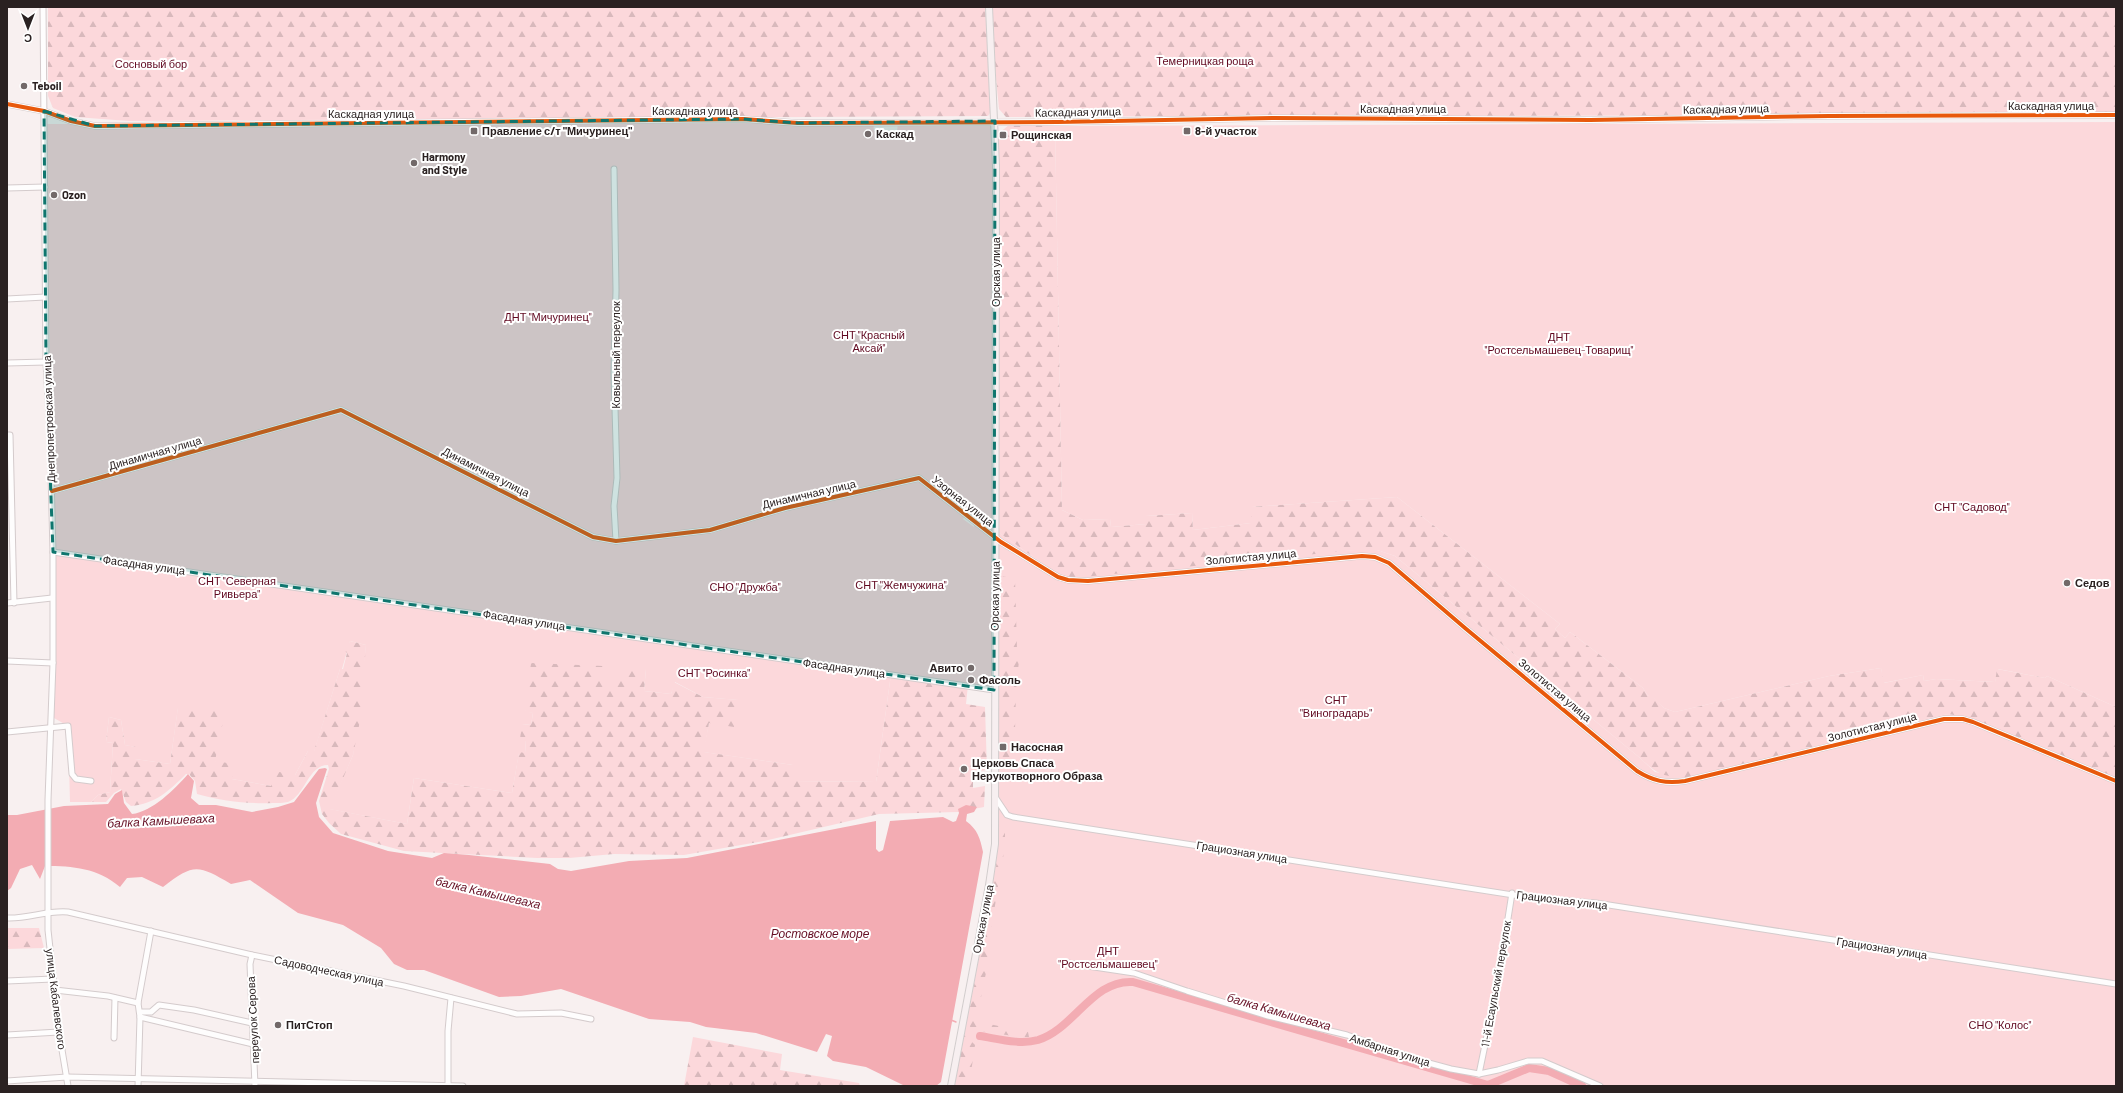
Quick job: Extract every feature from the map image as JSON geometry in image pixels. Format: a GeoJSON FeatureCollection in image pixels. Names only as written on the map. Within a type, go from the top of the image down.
{"type":"FeatureCollection","features":[{"type":"Feature","properties":{"kind":"main road","name":"Орская улица"},"geometry":{"type":"LineString","coordinates":[[951,1086],[994,856],[996,538],[995,121],[989,7]]}},
{"type":"Feature","properties":{"kind":"street","name":"Днепропетровская улица"},"geometry":{"type":"LineString","coordinates":[[44,7],[46,362],[52,491],[53,552],[53,663],[48,800]]}},
{"type":"Feature","properties":{"kind":"street","name":"Каскадная улица"},"geometry":{"type":"LineString","coordinates":[[7,104],[44,111],[71,121],[95,126],[743,119],[798,123],[995,121],[1058,122],[1267,118],[1590,120],[1829,116],[2116,115]]}},
{"type":"Feature","properties":{"kind":"street","name":"Ковыльный переулок"},"geometry":{"type":"LineString","coordinates":[[614,169],[616,290],[614,373],[617,478],[614,506],[616,541]]}},
{"type":"Feature","properties":{"kind":"street"},"geometry":{"type":"LineString","coordinates":[[7,188],[45,187]]}},
{"type":"Feature","properties":{"kind":"street"},"geometry":{"type":"LineString","coordinates":[[7,299],[45,297]]}},
{"type":"Feature","properties":{"kind":"street"},"geometry":{"type":"LineString","coordinates":[[7,363],[46,362]]}},
{"type":"Feature","properties":{"kind":"street","name":"Динамичная улица"},"geometry":{"type":"LineString","coordinates":[[52,491],[341,410],[593,537],[616,541],[710,530],[785,508],[919,478]]}},
{"type":"Feature","properties":{"kind":"street"},"geometry":{"type":"LineString","coordinates":[[8,435],[9,497],[14,603]]}},
{"type":"Feature","properties":{"kind":"street","name":"Узорная улица"},"geometry":{"type":"LineString","coordinates":[[919,478],[996,538]]}},
{"type":"Feature","properties":{"kind":"street","name":"Золотистая улица"},"geometry":{"type":"LineString","coordinates":[[996,538],[1058,577],[1078,581],[1362,556],[1375,557],[1389,563],[1465,628],[1637,770],[1648,778],[1659,782],[1670,784],[1685,782],[1944,719],[1954,718],[1973,722],[2116,781]]}},
{"type":"Feature","properties":{"kind":"street","name":"Фасадная улица"},"geometry":{"type":"LineString","coordinates":[[53,552],[994,690]]}},
{"type":"Feature","properties":{"kind":"street"},"geometry":{"type":"LineString","coordinates":[[7,603],[52,598]]}},
{"type":"Feature","properties":{"kind":"street"},"geometry":{"type":"LineString","coordinates":[[7,661],[53,663]]}},
{"type":"Feature","properties":{"kind":"street"},"geometry":{"type":"LineString","coordinates":[[7,732],[68,726],[72,774],[76,779],[91,781]]}},
{"type":"Feature","properties":{"kind":"street","name":"Грациозная улица"},"geometry":{"type":"LineString","coordinates":[[995,796],[1007,815],[1013,818],[1512,893],[1539,899],[1596,903],[2116,984]]}},
{"type":"Feature","properties":{"kind":"street","name":"улица Кабалевского"},"geometry":{"type":"LineString","coordinates":[[48,800],[48,912],[51,979],[55,990],[57,1032],[68,1086]]}},
{"type":"Feature","properties":{"kind":"street","name":"11-й Есаульский переулок"},"geometry":{"type":"LineString","coordinates":[[1479,1074],[1498,982],[1512,893]]}},
{"type":"Feature","properties":{"kind":"street","name":"Садоводческая улица"},"geometry":{"type":"LineString","coordinates":[[7,918],[21,919],[48,912],[68,912],[252,955],[404,986],[517,1014],[560,1013],[591,1019]]}},
{"type":"Feature","properties":{"kind":"street"},"geometry":{"type":"LineString","coordinates":[[138,1086],[140,1015],[138,1003],[151,931]]}},
{"type":"Feature","properties":{"kind":"street","name":"переулок Серова"},"geometry":{"type":"LineString","coordinates":[[252,955],[250,964],[256,1080],[255,1086]]}},
{"type":"Feature","properties":{"kind":"street","name":"Амбарная улица"},"geometry":{"type":"LineString","coordinates":[[1061,962],[1134,973],[1268,1016],[1347,1035],[1425,1062],[1479,1074],[1528,1061],[1542,1061],[1600,1086]]}},
{"type":"Feature","properties":{"kind":"street"},"geometry":{"type":"LineString","coordinates":[[7,981],[51,979]]}},
{"type":"Feature","properties":{"kind":"street"},"geometry":{"type":"LineString","coordinates":[[55,990],[116,998],[138,1003]]}},
{"type":"Feature","properties":{"kind":"street"},"geometry":{"type":"LineString","coordinates":[[114,1038],[116,998]]}},
{"type":"Feature","properties":{"kind":"street"},"geometry":{"type":"LineString","coordinates":[[448,1086],[448,1031],[451,998]]}},
{"type":"Feature","properties":{"kind":"street"},"geometry":{"type":"LineString","coordinates":[[140,1015],[151,1012],[159,1005],[177,1006],[252,1023]]}},
{"type":"Feature","properties":{"kind":"street"},"geometry":{"type":"LineString","coordinates":[[140,1015],[253,1044]]}},
{"type":"Feature","properties":{"kind":"street"},"geometry":{"type":"LineString","coordinates":[[7,1035],[57,1032]]}},
{"type":"Feature","properties":{"kind":"street"},"geometry":{"type":"LineString","coordinates":[[7,1081],[67,1077],[206,1083],[256,1080],[463,1086]]}},
{"type":"Feature","properties":{"kind":"highlighted area"},"geometry":{"type":"Polygon","coordinates":[[[44,111],[95,126],[743,119],[798,123],[995,121],[994,690],[53,552],[46,362],[44,111]]]}},
{"type":"Feature","properties":{"kind":"green space","name":"Сосновый бор"},"geometry":{"type":"Polygon","coordinates":[[[48,7],[985,7],[992,110],[988,116],[129,121],[75,117],[53,108],[48,96],[48,7]]]}},
{"type":"Feature","properties":{"kind":"green space","name":"Темерницкая роща"},"geometry":{"type":"Polygon","coordinates":[[[992,7],[2116,7],[2116,113],[1006,117],[999,109],[993,48],[992,7]]]}},
{"type":"Feature","properties":{"kind":"green space"},"geometry":{"type":"Polygon","coordinates":[[[873,121],[874,131],[897,131],[898,123],[989,123],[993,130],[996,533],[967,513],[963,519],[974,527],[975,523],[989,533],[988,537],[992,537],[993,689],[891,674],[876,782],[793,781],[793,765],[703,752],[709,723],[738,700],[703,697],[675,682],[671,694],[644,691],[646,669],[618,684],[602,684],[603,666],[525,711],[533,713],[531,725],[522,724],[526,740],[525,753],[519,753],[512,793],[414,778],[407,824],[329,809],[353,755],[366,645],[350,641],[314,752],[308,751],[295,775],[271,786],[232,779],[215,761],[178,708],[170,764],[135,759],[135,747],[125,745],[121,720],[109,717],[106,742],[113,743],[110,792],[98,795],[91,802],[70,802],[68,726],[54,718],[53,507],[45,124],[798,123],[873,121]]]}},
{"type":"Feature","properties":{"kind":"green space","name":"ДНТ \"Ростсельмашевец-Товарищ\""},"geometry":{"type":"Polygon","coordinates":[[[2116,122],[2116,707],[2047,676],[2045,678],[1998,669],[1995,682],[1936,679],[1924,681],[1923,675],[1883,683],[1881,668],[1829,676],[1675,712],[1664,708],[1650,695],[1648,696],[1643,688],[1570,632],[1565,638],[1555,629],[1560,624],[1397,497],[1252,507],[1251,523],[1193,530],[1192,513],[1146,516],[1146,524],[1111,527],[1110,519],[1083,520],[1062,510],[1055,126],[2116,122]]]}},
{"type":"Feature","properties":{"kind":"green space"},"geometry":{"type":"Polygon","coordinates":[[[1010,124],[1055,126],[1062,510],[1083,520],[1110,519],[1111,527],[1146,524],[1146,516],[1192,513],[1193,530],[1251,523],[1251,507],[1397,497],[1560,624],[1555,629],[1565,638],[1570,632],[1643,688],[1648,696],[1650,694],[1664,708],[1675,712],[1829,676],[1881,668],[1884,683],[1923,675],[1924,681],[1936,679],[1995,682],[1997,669],[2045,678],[2047,676],[2116,707],[2116,778],[1980,723],[1960,716],[1948,714],[1686,778],[1671,776],[1661,774],[1651,768],[1395,556],[1377,550],[1355,550],[1073,578],[1052,570],[998,532],[996,502],[998,134],[1010,124]]]}},
{"type":"Feature","properties":{"kind":"green space"},"geometry":{"type":"Polygon","coordinates":[[[998,532],[1052,570],[1355,550],[1377,550],[1395,556],[1655,772],[1686,778],[1948,714],[1960,716],[1980,723],[2116,778],[2116,1086],[953,1086],[995,862],[998,532]]]}},
{"type":"Feature","properties":{"kind":"green space"},"geometry":{"type":"Polygon","coordinates":[[[998,576],[1015,578],[1017,650],[1020,650],[1016,691],[1014,769],[997,767],[998,576]]]}},
{"type":"Feature","properties":{"kind":"green space"},"geometry":{"type":"Polygon","coordinates":[[[350,641],[366,645],[360,721],[353,755],[330,809],[407,824],[414,778],[512,793],[519,752],[525,753],[526,741],[520,739],[522,724],[531,725],[533,713],[525,712],[531,663],[603,666],[603,684],[618,684],[620,667],[646,669],[644,691],[671,694],[674,682],[703,697],[739,700],[734,727],[709,723],[704,752],[793,765],[793,781],[876,782],[891,674],[968,685],[966,704],[985,707],[987,770],[973,772],[973,788],[985,786],[984,807],[958,812],[879,814],[764,841],[684,855],[614,854],[569,858],[537,858],[404,851],[341,834],[322,814],[319,801],[329,769],[328,765],[321,766],[316,770],[299,794],[288,802],[244,802],[225,800],[197,794],[195,781],[189,774],[186,774],[161,796],[147,803],[131,806],[126,802],[121,789],[114,793],[106,802],[91,802],[98,795],[110,792],[113,743],[106,742],[109,717],[121,720],[125,745],[136,747],[135,759],[170,764],[178,707],[225,712],[215,761],[234,764],[232,779],[271,786],[274,771],[295,775],[308,751],[314,751],[340,669],[343,669],[347,653],[345,651],[350,641]]]}},
{"type":"Feature","properties":{"kind":"green space"},"geometry":{"type":"Polygon","coordinates":[[[1002,828],[1005,832],[1005,846],[990,935],[988,963],[980,1002],[980,1017],[989,1024],[1028,1032],[1029,1037],[1026,1038],[974,1030],[967,1024],[999,850],[999,830],[1002,828]]]}},
{"type":"Feature","properties":{"kind":"green space"},"geometry":{"type":"Polygon","coordinates":[[[7,928],[39,928],[44,948],[7,949],[7,928]]]}},
{"type":"Feature","properties":{"kind":"green space"},"geometry":{"type":"Polygon","coordinates":[[[963,1033],[975,1045],[969,1086],[953,1086],[963,1033]]]}},
{"type":"Feature","properties":{"kind":"green space"},"geometry":{"type":"Polygon","coordinates":[[[693,1037],[782,1054],[780,1070],[859,1083],[860,1086],[684,1086],[693,1037]]]}},
{"type":"Feature","properties":{"kind":"water","name":"Ростовское море"},"geometry":{"type":"Polygon","coordinates":[[[319,769],[327,769],[316,803],[319,817],[333,833],[388,851],[432,858],[444,853],[469,855],[550,864],[558,869],[571,871],[629,861],[687,858],[876,821],[876,849],[879,852],[883,850],[890,821],[943,817],[953,822],[956,821],[959,813],[958,809],[966,805],[977,807],[974,812],[967,814],[966,821],[978,835],[983,852],[941,1082],[936,1086],[905,1086],[866,1067],[833,1061],[827,1056],[832,1036],[826,1034],[817,1052],[756,1033],[706,1027],[690,1022],[649,1019],[561,989],[521,996],[499,997],[424,970],[407,970],[394,964],[381,948],[343,925],[298,913],[250,880],[231,884],[203,870],[189,870],[173,879],[163,887],[142,877],[127,878],[120,887],[94,872],[85,869],[65,867],[45,866],[40,879],[32,865],[20,869],[11,888],[7,891],[7,815],[17,815],[64,806],[108,804],[115,794],[122,790],[124,803],[132,814],[147,809],[163,799],[188,774],[194,781],[191,798],[199,805],[216,805],[252,812],[294,802],[319,769]]]}},
{"type":"Feature","properties":{"kind":"waterway","name":"балка Камышеваха"},"geometry":{"type":"LineString","coordinates":[[980,1036],[1017,1042],[1038,1040],[1051,1034],[1062,1026],[1106,988],[1119,983],[1133,982],[1488,1085],[1529,1068],[1549,1071],[1582,1086]]}},
{"type":"Feature","properties":{"kind":"waterway","name":"балка Камышеваха"},"geometry":{"type":"LineString","coordinates":[[951,1020],[956,1022]]}},
{"type":"Feature","properties":{"kind":"cycle path"},"geometry":{"type":"LineString","coordinates":[[7,104],[44,111],[71,121],[95,126],[743,119],[798,123],[1058,122],[1274,118],[1590,120],[1829,116],[2116,115]]}},
{"type":"Feature","properties":{"kind":"cycle path"},"geometry":{"type":"LineString","coordinates":[[52,491],[341,410],[593,537],[616,541],[710,530],[785,508],[919,478],[1001,542],[1058,577],[1068,580],[1088,581],[1362,556],[1375,557],[1389,563],[1637,771],[1660,781],[1685,781],[1944,719],[1963,719],[1973,722],[2116,781]]}},
{"type":"Feature","properties":{"kind":"place","name":"Teboil"},"geometry":{"type":"Point","coordinates":[24,86]}},
{"type":"Feature","properties":{"kind":"place","name":"Правление с/т \"Мичуринец\""},"geometry":{"type":"Point","coordinates":[474,131]}},
{"type":"Feature","properties":{"kind":"place","name":"8-й участок"},"geometry":{"type":"Point","coordinates":[1187,131]}},
{"type":"Feature","properties":{"kind":"place","name":"Каскад"},"geometry":{"type":"Point","coordinates":[868,134]}},
{"type":"Feature","properties":{"kind":"place","name":"Рощинская"},"geometry":{"type":"Point","coordinates":[1003,135]}},
{"type":"Feature","properties":{"kind":"place","name":"Harmony and Style"},"geometry":{"type":"Point","coordinates":[414,163]}},
{"type":"Feature","properties":{"kind":"place","name":"Ozon"},"geometry":{"type":"Point","coordinates":[54,195]}},
{"type":"Feature","properties":{"kind":"place","name":"Седов"},"geometry":{"type":"Point","coordinates":[2067,583]}},
{"type":"Feature","properties":{"kind":"place","name":"Авито"},"geometry":{"type":"Point","coordinates":[971,668]}},
{"type":"Feature","properties":{"kind":"place","name":"Фасоль"},"geometry":{"type":"Point","coordinates":[971,680]}},
{"type":"Feature","properties":{"kind":"place","name":"Насосная"},"geometry":{"type":"Point","coordinates":[1003,747]}},
{"type":"Feature","properties":{"kind":"place","name":"Церковь Спаса Нерукотворного Образа"},"geometry":{"type":"Point","coordinates":[964,769]}},
{"type":"Feature","properties":{"kind":"place","name":"ПитСтоп"},"geometry":{"type":"Point","coordinates":[278,1025]}},
{"type":"Feature","properties":{"kind":"park label","name":"ДНТ \"Мичуринец\""},"geometry":{"type":"Point","coordinates":[548,317]}},
{"type":"Feature","properties":{"kind":"park label","name":"СНТ \"Красный Аксай\""},"geometry":{"type":"Point","coordinates":[869,341]}},
{"type":"Feature","properties":{"kind":"park label","name":"СНТ \"Садовод\""},"geometry":{"type":"Point","coordinates":[1972,507]}},
{"type":"Feature","properties":{"kind":"park label","name":"СНТ \"Жемчужина\""},"geometry":{"type":"Point","coordinates":[901,585]}},
{"type":"Feature","properties":{"kind":"park label","name":"СНТ \"Северная Ривьера\""},"geometry":{"type":"Point","coordinates":[237,587]}},
{"type":"Feature","properties":{"kind":"park label","name":"СНО \"Дружба\""},"geometry":{"type":"Point","coordinates":[745,587]}},
{"type":"Feature","properties":{"kind":"park label","name":"СНТ \"Росинка\""},"geometry":{"type":"Point","coordinates":[714,673]}},
{"type":"Feature","properties":{"kind":"park label","name":"СНТ \"Виноградарь\""},"geometry":{"type":"Point","coordinates":[1336,706]}},
{"type":"Feature","properties":{"kind":"park label","name":"ДНТ \"Ростсельмашевец\""},"geometry":{"type":"Point","coordinates":[1108,957]}},
{"type":"Feature","properties":{"kind":"park label","name":"СНО \"Колос\""},"geometry":{"type":"Point","coordinates":[2000,1025]}}]}
